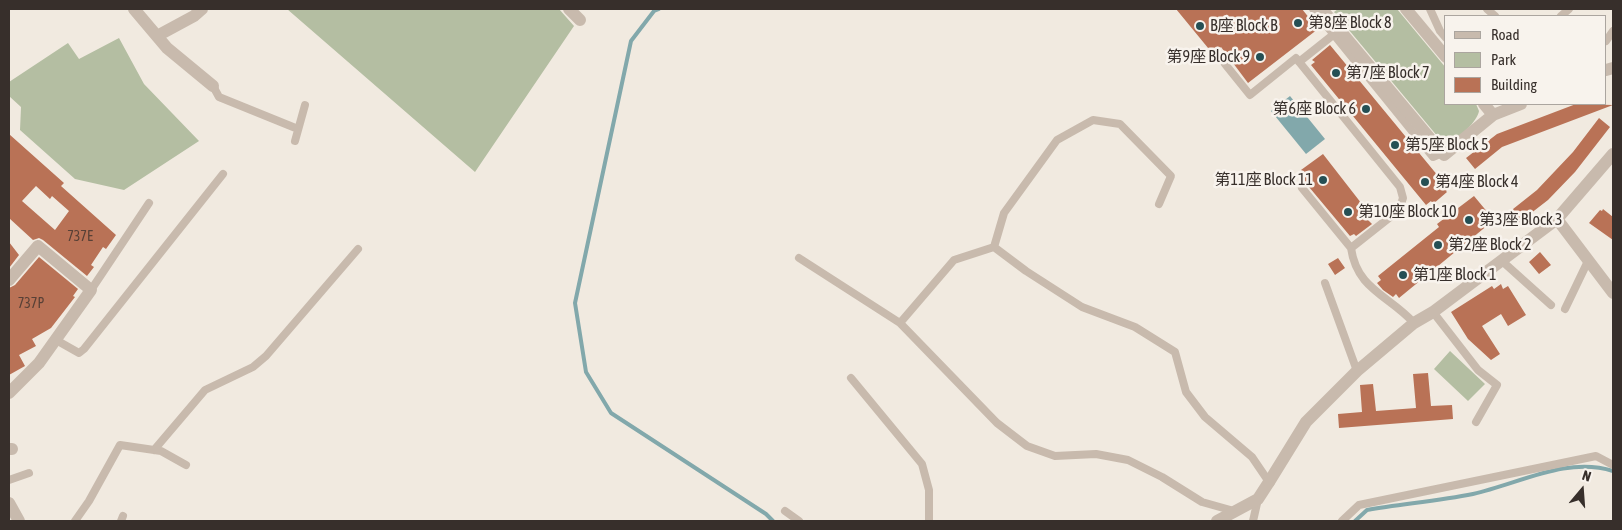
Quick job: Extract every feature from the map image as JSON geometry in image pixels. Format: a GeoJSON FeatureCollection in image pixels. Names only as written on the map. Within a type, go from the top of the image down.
{"type":"FeatureCollection","features":[{"type":"Feature","properties":{"kind":"street"},"geometry":{"type":"LineString","coordinates":[[134,9],[167,48],[213,86]]}},
{"type":"Feature","properties":{"kind":"street"},"geometry":{"type":"LineString","coordinates":[[157,36],[194,16],[202,9]]}},
{"type":"Feature","properties":{"kind":"street"},"geometry":{"type":"LineString","coordinates":[[569,9],[580,20]]}},
{"type":"Feature","properties":{"kind":"street"},"geometry":{"type":"LineString","coordinates":[[1322,9],[1444,155],[1494,115],[1519,105]]}},
{"type":"Feature","properties":{"kind":"street"},"geometry":{"type":"LineString","coordinates":[[1406,9],[1444,55]]}},
{"type":"Feature","properties":{"kind":"street"},"geometry":{"type":"LineString","coordinates":[[1485,105],[1494,115]]}},
{"type":"Feature","properties":{"kind":"street"},"geometry":{"type":"LineString","coordinates":[[1217,521],[1258,499],[1306,422],[1357,371],[1414,323],[1433,312],[1557,219],[1613,154]]}},
{"type":"Feature","properties":{"kind":"street"},"geometry":{"type":"LineString","coordinates":[[1557,219],[1613,293]]}},
{"type":"Feature","properties":{"kind":"street"},"geometry":{"type":"LineString","coordinates":[[9,280],[38,246],[92,290],[39,364],[9,393]]}},
{"type":"Feature","properties":{"kind":"street"},"geometry":{"type":"LineString","coordinates":[[9,503],[19,521]]}},
{"type":"Feature","properties":{"kind":"lane"},"geometry":{"type":"LineString","coordinates":[[1313,9],[1433,157],[1442,153]]}},
{"type":"Feature","properties":{"kind":"lane"},"geometry":{"type":"LineString","coordinates":[[1430,9],[1444,36]]}},
{"type":"Feature","properties":{"kind":"lane"},"geometry":{"type":"LineString","coordinates":[[1299,62],[1333,35]]}},
{"type":"Feature","properties":{"kind":"lane"},"geometry":{"type":"LineString","coordinates":[[1225,64],[1250,94],[1296,58],[1402,192],[1403,198],[1399,210],[1351,248]]}},
{"type":"Feature","properties":{"kind":"lane"},"geometry":{"type":"LineString","coordinates":[[213,86],[219,97],[298,129]]}},
{"type":"Feature","properties":{"kind":"lane"},"geometry":{"type":"LineString","coordinates":[[295,141],[304,105]]}},
{"type":"Feature","properties":{"kind":"lane"},"geometry":{"type":"LineString","coordinates":[[994,246],[1004,213],[1057,140],[1093,120],[1120,124],[1171,176],[1159,204]]}},
{"type":"Feature","properties":{"kind":"lane"},"geometry":{"type":"LineString","coordinates":[[56,340],[72,351],[79,353],[84,349],[223,174]]}},
{"type":"Feature","properties":{"kind":"lane"},"geometry":{"type":"LineString","coordinates":[[1302,188],[1351,248],[1354,263],[1360,276],[1370,288],[1402,310],[1414,323]]}},
{"type":"Feature","properties":{"kind":"lane"},"geometry":{"type":"LineString","coordinates":[[92,290],[149,203]]}},
{"type":"Feature","properties":{"kind":"lane"},"geometry":{"type":"LineString","coordinates":[[900,323],[954,260],[994,246]]}},
{"type":"Feature","properties":{"kind":"lane"},"geometry":{"type":"LineString","coordinates":[[994,246],[1026,271],[1082,307],[1135,327],[1175,352],[1186,392],[1205,417],[1252,457],[1269,482]]}},
{"type":"Feature","properties":{"kind":"lane"},"geometry":{"type":"LineString","coordinates":[[154,450],[205,390],[253,367],[266,356],[358,249]]}},
{"type":"Feature","properties":{"kind":"lane"},"geometry":{"type":"LineString","coordinates":[[799,258],[900,323],[997,422],[1028,446],[1055,456],[1096,454],[1128,460],[1162,477],[1202,502],[1234,511]]}},
{"type":"Feature","properties":{"kind":"lane"},"geometry":{"type":"LineString","coordinates":[[1502,261],[1551,305]]}},
{"type":"Feature","properties":{"kind":"lane"},"geometry":{"type":"LineString","coordinates":[[1565,309],[1588,261]]}},
{"type":"Feature","properties":{"kind":"lane"},"geometry":{"type":"LineString","coordinates":[[1325,282],[1357,371]]}},
{"type":"Feature","properties":{"kind":"lane"},"geometry":{"type":"LineString","coordinates":[[1433,312],[1478,370],[1497,385],[1476,422]]}},
{"type":"Feature","properties":{"kind":"lane"},"geometry":{"type":"LineString","coordinates":[[851,378],[922,464],[929,490],[929,521]]}},
{"type":"Feature","properties":{"kind":"lane"},"geometry":{"type":"LineString","coordinates":[[74,521],[89,501],[120,445],[161,451],[186,466]]}},
{"type":"Feature","properties":{"kind":"lane"},"geometry":{"type":"LineString","coordinates":[[1342,521],[1359,505],[1397,497],[1596,456],[1613,465]]}},
{"type":"Feature","properties":{"kind":"lane"},"geometry":{"type":"LineString","coordinates":[[9,480],[29,473]]}},
{"type":"Feature","properties":{"kind":"lane"},"geometry":{"type":"LineString","coordinates":[[1253,521],[1258,499]]}},
{"type":"Feature","properties":{"kind":"lane"},"geometry":{"type":"LineString","coordinates":[[785,511],[799,521]]}},
{"type":"Feature","properties":{"kind":"green space"},"geometry":{"type":"Polygon","coordinates":[[[287,9],[559,9],[574,26],[475,172],[287,9]]]}},
{"type":"Feature","properties":{"kind":"green space"},"geometry":{"type":"Polygon","coordinates":[[[1338,9],[1397,9],[1444,66],[1444,105],[1476,105],[1479,111],[1472,124],[1453,140],[1446,141],[1438,137],[1334,12],[1338,9]]]}},
{"type":"Feature","properties":{"kind":"green space"},"geometry":{"type":"Polygon","coordinates":[[[119,38],[144,84],[199,141],[124,190],[75,179],[20,130],[21,107],[9,96],[9,82],[68,43],[79,59],[119,38]]]}},
{"type":"Feature","properties":{"kind":"green space"},"geometry":{"type":"Polygon","coordinates":[[[1450,351],[1485,384],[1468,401],[1434,369],[1450,351]]]}},
{"type":"Feature","properties":{"kind":"water"},"geometry":{"type":"Polygon","coordinates":[[[1290,96],[1325,139],[1306,154],[1271,111],[1290,96]]]}},
{"type":"Feature","properties":{"kind":"building"},"geometry":{"type":"Polygon","coordinates":[[[1176,9],[1302,9],[1318,29],[1248,83],[1221,47],[1213,54],[1176,9]]]}},
{"type":"Feature","properties":{"kind":"building"},"geometry":{"type":"Polygon","coordinates":[[[1330,45],[1448,188],[1447,192],[1433,204],[1431,201],[1426,205],[1311,65],[1315,62],[1312,60],[1330,45]]]}},
{"type":"Feature","properties":{"kind":"building"},"geometry":{"type":"Polygon","coordinates":[[[1573,105],[1613,105],[1502,147],[1475,169],[1466,158],[1497,134],[1573,105]]]}},
{"type":"Feature","properties":{"kind":"building"},"geometry":{"type":"Polygon","coordinates":[[[1599,118],[1610,127],[1575,172],[1548,200],[1517,224],[1508,213],[1537,190],[1573,152],[1599,118]]]}},
{"type":"Feature","properties":{"kind":"building"},"geometry":{"type":"Polygon","coordinates":[[[9,134],[64,183],[61,186],[116,235],[106,249],[103,247],[91,265],[94,267],[87,276],[43,240],[39,238],[33,240],[9,218],[9,134]],[[36,186],[22,201],[55,230],[69,211],[52,196],[50,199],[36,186]]]}},
{"type":"Feature","properties":{"kind":"building"},"geometry":{"type":"Polygon","coordinates":[[[1323,154],[1372,217],[1368,220],[1372,224],[1356,236],[1354,234],[1350,236],[1299,175],[1303,172],[1301,170],[1323,154]]]}},
{"type":"Feature","properties":{"kind":"building"},"geometry":{"type":"Polygon","coordinates":[[[1474,196],[1494,220],[1399,298],[1396,294],[1393,297],[1383,290],[1377,283],[1381,280],[1378,276],[1439,227],[1437,224],[1474,196]]]}},
{"type":"Feature","properties":{"kind":"building"},"geometry":{"type":"Polygon","coordinates":[[[1603,209],[1613,217],[1613,240],[1589,223],[1603,209]]]}},
{"type":"Feature","properties":{"kind":"building"},"geometry":{"type":"Polygon","coordinates":[[[9,242],[19,255],[9,268],[9,242]]]}},
{"type":"Feature","properties":{"kind":"building"},"geometry":{"type":"Polygon","coordinates":[[[1540,252],[1551,265],[1539,274],[1529,262],[1540,252]]]}},
{"type":"Feature","properties":{"kind":"building"},"geometry":{"type":"Polygon","coordinates":[[[39,257],[78,289],[73,296],[75,297],[51,328],[32,339],[36,346],[19,355],[25,366],[9,375],[9,288],[15,285],[39,257]]]}},
{"type":"Feature","properties":{"kind":"building"},"geometry":{"type":"Polygon","coordinates":[[[1338,258],[1345,268],[1335,275],[1328,264],[1338,258]]]}},
{"type":"Feature","properties":{"kind":"building"},"geometry":{"type":"Polygon","coordinates":[[[1501,284],[1503,289],[1508,286],[1526,315],[1508,326],[1501,314],[1482,326],[1500,354],[1491,360],[1468,339],[1451,312],[1492,286],[1494,289],[1501,284]]]}},
{"type":"Feature","properties":{"kind":"building"},"geometry":{"type":"Polygon","coordinates":[[[1428,373],[1431,406],[1452,405],[1453,419],[1339,428],[1338,414],[1362,412],[1360,385],[1373,384],[1376,411],[1416,408],[1413,374],[1428,373]]]}},
{"type":"Feature","properties":{"kind":"waterway"},"geometry":{"type":"LineString","coordinates":[[659,9],[654,11],[631,41],[575,303],[586,372],[611,413],[766,514],[773,521]]}},
{"type":"Feature","properties":{"kind":"waterway"},"geometry":{"type":"LineString","coordinates":[[1355,521],[1367,510],[1473,494],[1560,469],[1595,467],[1613,471]]}},
{"type":"Feature","properties":{"kind":"place","name":"第8座 Block 8"},"geometry":{"type":"Point","coordinates":[1298,23]}},
{"type":"Feature","properties":{"kind":"place","name":"B座 Block B"},"geometry":{"type":"Point","coordinates":[1200,26]}},
{"type":"Feature","properties":{"kind":"place","name":"第9座 Block 9"},"geometry":{"type":"Point","coordinates":[1260,57]}},
{"type":"Feature","properties":{"kind":"place","name":"第7座 Block 7"},"geometry":{"type":"Point","coordinates":[1336,73]}},
{"type":"Feature","properties":{"kind":"place","name":"第6座 Block 6"},"geometry":{"type":"Point","coordinates":[1366,109]}},
{"type":"Feature","properties":{"kind":"place","name":"第5座 Block 5"},"geometry":{"type":"Point","coordinates":[1395,145]}},
{"type":"Feature","properties":{"kind":"place","name":"第11座 Block 11"},"geometry":{"type":"Point","coordinates":[1323,180]}},
{"type":"Feature","properties":{"kind":"place","name":"第4座 Block 4"},"geometry":{"type":"Point","coordinates":[1425,182]}},
{"type":"Feature","properties":{"kind":"place","name":"第10座 Block 10"},"geometry":{"type":"Point","coordinates":[1348,212]}},
{"type":"Feature","properties":{"kind":"place","name":"第3座 Block 3"},"geometry":{"type":"Point","coordinates":[1469,220]}},
{"type":"Feature","properties":{"kind":"place","name":"第2座 Block 2"},"geometry":{"type":"Point","coordinates":[1438,245]}},
{"type":"Feature","properties":{"kind":"place","name":"第1座 Block 1"},"geometry":{"type":"Point","coordinates":[1403,275]}}]}
